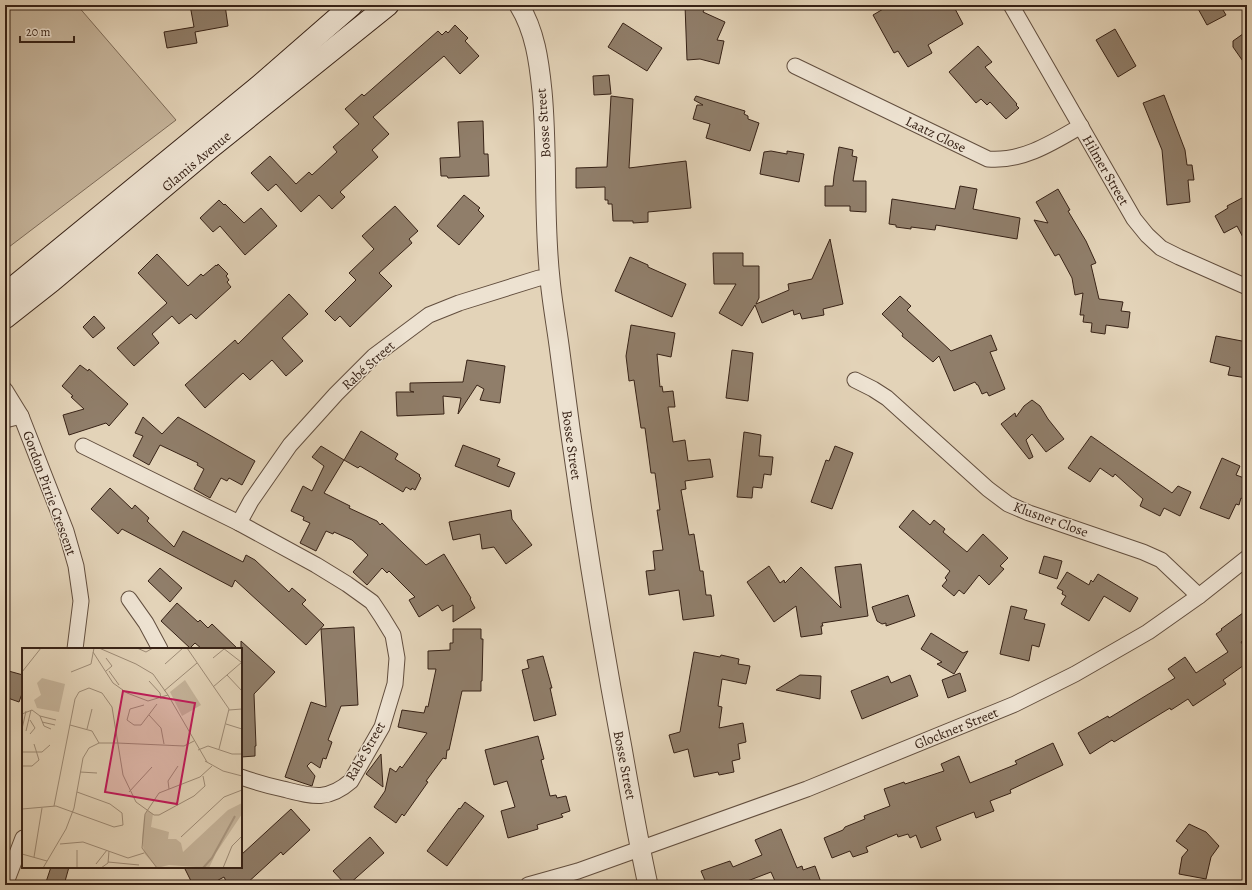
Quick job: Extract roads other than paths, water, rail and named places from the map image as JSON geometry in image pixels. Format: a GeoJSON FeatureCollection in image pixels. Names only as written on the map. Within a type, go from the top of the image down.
{"type":"FeatureCollection","features":[{"type":"Feature","properties":{"kind":"main road","name":"Glamis Avenue"},"geometry":{"type":"LineString","coordinates":[[324,43],[352,5]]}},
{"type":"Feature","properties":{"kind":"main road","name":"Glamis Avenue"},"geometry":{"type":"LineString","coordinates":[[5,294],[263,95],[324,43],[381,7]]}},
{"type":"Feature","properties":{"kind":"main road","name":"Glamis Avenue"},"geometry":{"type":"LineString","coordinates":[[5,318],[52,281],[209,149],[263,95]]}},
{"type":"Feature","properties":{"kind":"street","name":"Bosse Street"},"geometry":{"type":"LineString","coordinates":[[519,5],[526,16],[534,40],[539,69],[545,123],[546,226],[550,278],[587,551],[603,649],[648,885]]}},
{"type":"Feature","properties":{"kind":"street","name":"Hilmer Street"},"geometry":{"type":"LineString","coordinates":[[1011,5],[1134,219],[1147,235],[1161,248],[1179,258],[1247,287]]}},
{"type":"Feature","properties":{"kind":"street","name":"Laatz Close"},"geometry":{"type":"LineString","coordinates":[[795,66],[988,159],[1010,159],[1036,150],[1081,126]]}},
{"type":"Feature","properties":{"kind":"street","name":"Rabé Street"},"geometry":{"type":"LineString","coordinates":[[239,523],[270,471],[290,445],[336,394],[374,356],[428,315],[459,303],[539,278],[550,278]]}},
{"type":"Feature","properties":{"kind":"street","name":"Klusner Close"},"geometry":{"type":"LineString","coordinates":[[856,380],[887,398],[988,489],[1008,504],[1029,513],[1143,552],[1161,560],[1199,596]]}},
{"type":"Feature","properties":{"kind":"street","name":"Gordon Pirrie Crescent"},"geometry":{"type":"LineString","coordinates":[[5,390],[21,416],[66,531],[76,566],[81,601],[75,648]]}},
{"type":"Feature","properties":{"kind":"street"},"geometry":{"type":"LineString","coordinates":[[5,420],[21,416]]}},
{"type":"Feature","properties":{"kind":"street","name":"Rabé Street"},"geometry":{"type":"LineString","coordinates":[[83,446],[239,523],[316,565],[347,584],[372,602],[382,616],[392,635],[397,658],[395,684],[382,727],[351,781],[343,787],[328,794],[311,796],[257,783],[242,777]]}},
{"type":"Feature","properties":{"kind":"street","name":"Glockner Street"},"geometry":{"type":"LineString","coordinates":[[528,885],[578,871],[807,789],[1015,704],[1075,674],[1148,632],[1199,596],[1247,558]]}},
{"type":"Feature","properties":{"kind":"street"},"geometry":{"type":"LineString","coordinates":[[129,599],[146,623],[159,648]]}},
{"type":"Feature","properties":{"kind":"street"},"geometry":{"type":"LineString","coordinates":[[5,885],[22,841]]}}]}
